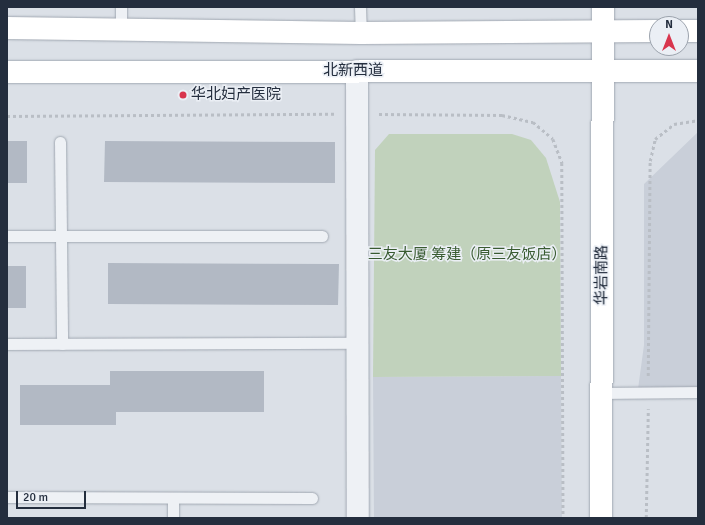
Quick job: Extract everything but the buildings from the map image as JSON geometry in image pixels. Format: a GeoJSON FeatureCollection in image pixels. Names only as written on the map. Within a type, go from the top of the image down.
{"type":"FeatureCollection","features":[{"type":"Feature","properties":{"kind":"main road","name":"华岩南路"},"geometry":{"type":"LineString","coordinates":[[601,518],[603,7]]}},
{"type":"Feature","properties":{"kind":"main road"},"geometry":{"type":"LineString","coordinates":[[7,28],[361,34],[649,31]]}},
{"type":"Feature","properties":{"kind":"main road","name":"北新西道"},"geometry":{"type":"LineString","coordinates":[[7,72],[698,71]]}},
{"type":"Feature","properties":{"kind":"street"},"geometry":{"type":"LineString","coordinates":[[357,71],[358,518]]}},
{"type":"Feature","properties":{"kind":"lane"},"geometry":{"type":"LineString","coordinates":[[121,7],[121,31]]}},
{"type":"Feature","properties":{"kind":"lane"},"geometry":{"type":"LineString","coordinates":[[360,7],[361,34]]}},
{"type":"Feature","properties":{"kind":"lane"},"geometry":{"type":"LineString","coordinates":[[60,142],[62,344]]}},
{"type":"Feature","properties":{"kind":"lane"},"geometry":{"type":"LineString","coordinates":[[7,236],[322,236]]}},
{"type":"Feature","properties":{"kind":"lane"},"geometry":{"type":"LineString","coordinates":[[7,344],[358,343]]}},
{"type":"Feature","properties":{"kind":"lane"},"geometry":{"type":"LineString","coordinates":[[602,393],[698,392]]}},
{"type":"Feature","properties":{"kind":"lane"},"geometry":{"type":"LineString","coordinates":[[7,497],[312,498]]}},
{"type":"Feature","properties":{"kind":"lane"},"geometry":{"type":"LineString","coordinates":[[173,498],[173,518]]}},
{"type":"Feature","properties":{"kind":"path"},"geometry":{"type":"LineString","coordinates":[[7,116],[357,114],[502,115],[533,122],[552,139],[562,163],[563,518]]}},
{"type":"Feature","properties":{"kind":"path"},"geometry":{"type":"LineString","coordinates":[[646,518],[650,161],[656,139],[674,124],[698,120]]}},
{"type":"Feature","properties":{"kind":"shaded area"},"geometry":{"type":"Polygon","coordinates":[[[698,132],[698,389],[638,389],[644,345],[644,184],[698,132]]]}},
{"type":"Feature","properties":{"kind":"shaded area"},"geometry":{"type":"Polygon","coordinates":[[[561,376],[562,518],[374,518],[373,377],[561,376]]]}},
{"type":"Feature","properties":{"kind":"green space","name":"三友大厦 筹建（原三友饭店）"},"geometry":{"type":"Polygon","coordinates":[[[389,134],[512,134],[531,140],[546,158],[560,202],[561,376],[373,377],[375,150],[389,134]]]}},
{"type":"Feature","properties":{"kind":"place","name":"华北妇产医院"},"geometry":{"type":"Point","coordinates":[183,95]}}]}
